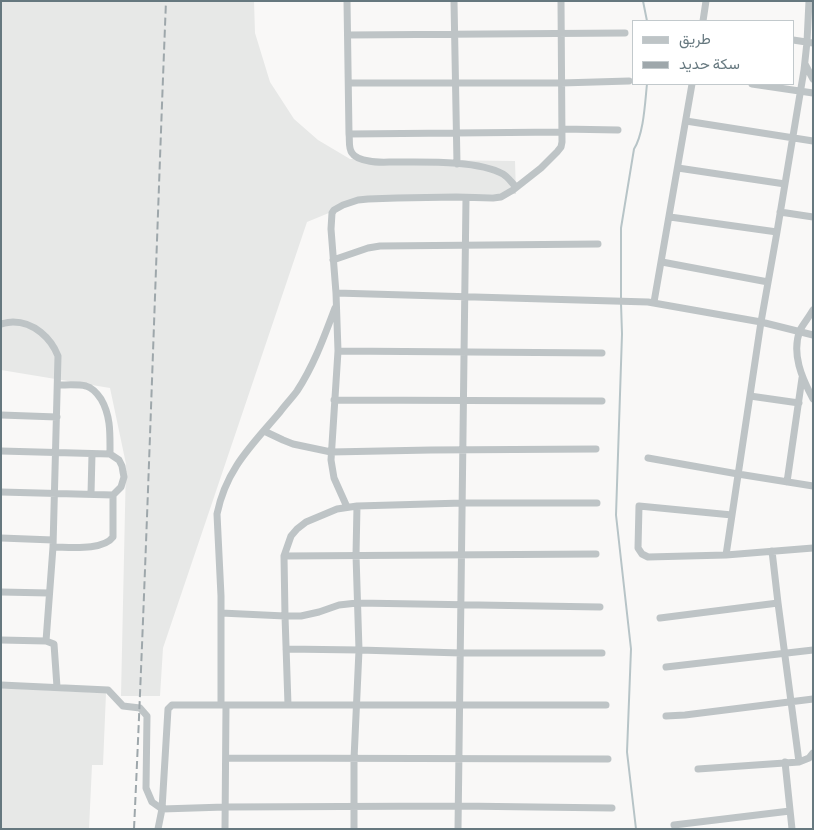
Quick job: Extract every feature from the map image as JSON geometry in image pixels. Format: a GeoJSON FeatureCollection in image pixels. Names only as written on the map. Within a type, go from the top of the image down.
{"type":"FeatureCollection","features":[{"type":"Feature","properties":{"kind":"street"},"geometry":{"type":"LineString","coordinates":[[347,1],[349,134],[351,152],[360,159],[367,161],[470,165],[497,171],[508,178],[516,187]]}},
{"type":"Feature","properties":{"kind":"street"},"geometry":{"type":"LineString","coordinates":[[454,1],[457,164]]}},
{"type":"Feature","properties":{"kind":"street"},"geometry":{"type":"LineString","coordinates":[[347,507],[334,478],[331,460],[338,351],[331,217],[334,210],[358,200],[439,197],[497,198],[516,187],[541,168],[562,145],[561,1]]}},
{"type":"Feature","properties":{"kind":"street"},"geometry":{"type":"LineString","coordinates":[[703,20],[706,1]]}},
{"type":"Feature","properties":{"kind":"street"},"geometry":{"type":"LineString","coordinates":[[726,555],[761,322],[804,64],[810,42],[809,1]]}},
{"type":"Feature","properties":{"kind":"street"},"geometry":{"type":"LineString","coordinates":[[348,35],[625,34]]}},
{"type":"Feature","properties":{"kind":"street"},"geometry":{"type":"LineString","coordinates":[[794,40],[810,42]]}},
{"type":"Feature","properties":{"kind":"street"},"geometry":{"type":"LineString","coordinates":[[804,64],[813,79]]}},
{"type":"Feature","properties":{"kind":"street"},"geometry":{"type":"LineString","coordinates":[[348,83],[562,83],[629,81]]}},
{"type":"Feature","properties":{"kind":"street"},"geometry":{"type":"LineString","coordinates":[[654,302],[692,85]]}},
{"type":"Feature","properties":{"kind":"street"},"geometry":{"type":"LineString","coordinates":[[760,85],[813,93]]}},
{"type":"Feature","properties":{"kind":"street"},"geometry":{"type":"LineString","coordinates":[[686,121],[813,141]]}},
{"type":"Feature","properties":{"kind":"street"},"geometry":{"type":"LineString","coordinates":[[349,134],[618,130]]}},
{"type":"Feature","properties":{"kind":"street"},"geometry":{"type":"LineString","coordinates":[[678,168],[785,184]]}},
{"type":"Feature","properties":{"kind":"street"},"geometry":{"type":"LineString","coordinates":[[458,829],[466,198]]}},
{"type":"Feature","properties":{"kind":"street"},"geometry":{"type":"LineString","coordinates":[[780,212],[813,217]]}},
{"type":"Feature","properties":{"kind":"street"},"geometry":{"type":"LineString","coordinates":[[670,217],[777,232]]}},
{"type":"Feature","properties":{"kind":"street"},"geometry":{"type":"LineString","coordinates":[[333,260],[375,246],[598,244]]}},
{"type":"Feature","properties":{"kind":"street"},"geometry":{"type":"LineString","coordinates":[[662,262],[768,282]]}},
{"type":"Feature","properties":{"kind":"street"},"geometry":{"type":"LineString","coordinates":[[336,293],[654,302],[761,322],[813,335]]}},
{"type":"Feature","properties":{"kind":"street"},"geometry":{"type":"LineString","coordinates":[[225,829],[226,758],[220,550],[217,514],[228,481],[242,456],[296,392],[307,373],[322,344],[336,306]]}},
{"type":"Feature","properties":{"kind":"street"},"geometry":{"type":"LineString","coordinates":[[813,310],[800,332],[797,352],[802,378],[813,399]]}},
{"type":"Feature","properties":{"kind":"street"},"geometry":{"type":"LineString","coordinates":[[1,324],[14,322],[24,324],[41,332],[54,346],[58,356],[53,544],[46,641]]}},
{"type":"Feature","properties":{"kind":"street"},"geometry":{"type":"LineString","coordinates":[[338,351],[602,354]]}},
{"type":"Feature","properties":{"kind":"street"},"geometry":{"type":"LineString","coordinates":[[787,482],[802,378]]}},
{"type":"Feature","properties":{"kind":"street"},"geometry":{"type":"LineString","coordinates":[[58,385],[86,386],[95,391],[103,402],[109,416],[110,454]]}},
{"type":"Feature","properties":{"kind":"street"},"geometry":{"type":"LineString","coordinates":[[750,396],[799,403]]}},
{"type":"Feature","properties":{"kind":"street"},"geometry":{"type":"LineString","coordinates":[[334,400],[602,401]]}},
{"type":"Feature","properties":{"kind":"street"},"geometry":{"type":"LineString","coordinates":[[1,415],[57,417]]}},
{"type":"Feature","properties":{"kind":"street"},"geometry":{"type":"LineString","coordinates":[[264,431],[294,444],[331,452],[463,449],[596,449]]}},
{"type":"Feature","properties":{"kind":"street"},"geometry":{"type":"LineString","coordinates":[[1,451],[110,454],[119,460],[124,472],[121,487],[113,495],[112,537],[109,542],[79,548],[1,538]]}},
{"type":"Feature","properties":{"kind":"street"},"geometry":{"type":"LineString","coordinates":[[91,494],[92,454]]}},
{"type":"Feature","properties":{"kind":"street"},"geometry":{"type":"LineString","coordinates":[[648,458],[813,486]]}},
{"type":"Feature","properties":{"kind":"street"},"geometry":{"type":"LineString","coordinates":[[1,492],[113,495]]}},
{"type":"Feature","properties":{"kind":"street"},"geometry":{"type":"LineString","coordinates":[[288,705],[284,556],[291,536],[306,522],[337,509],[357,506],[597,503]]}},
{"type":"Feature","properties":{"kind":"street"},"geometry":{"type":"LineString","coordinates":[[354,829],[354,759],[359,650],[356,555],[357,506]]}},
{"type":"Feature","properties":{"kind":"street"},"geometry":{"type":"LineString","coordinates":[[732,515],[640,506],[638,507],[638,548],[642,554],[648,556],[726,555],[813,548]]}},
{"type":"Feature","properties":{"kind":"street"},"geometry":{"type":"LineString","coordinates":[[772,551],[799,762]]}},
{"type":"Feature","properties":{"kind":"street"},"geometry":{"type":"LineString","coordinates":[[284,556],[596,554]]}},
{"type":"Feature","properties":{"kind":"street"},"geometry":{"type":"LineString","coordinates":[[1,592],[49,593]]}},
{"type":"Feature","properties":{"kind":"street"},"geometry":{"type":"LineString","coordinates":[[221,613],[285,616],[310,614],[339,605],[357,603],[600,607]]}},
{"type":"Feature","properties":{"kind":"street"},"geometry":{"type":"LineString","coordinates":[[660,618],[778,604]]}},
{"type":"Feature","properties":{"kind":"street"},"geometry":{"type":"LineString","coordinates":[[1,640],[46,641],[54,644],[57,687]]}},
{"type":"Feature","properties":{"kind":"street"},"geometry":{"type":"LineString","coordinates":[[286,649],[461,653],[602,653]]}},
{"type":"Feature","properties":{"kind":"street"},"geometry":{"type":"LineString","coordinates":[[666,667],[813,650]]}},
{"type":"Feature","properties":{"kind":"street"},"geometry":{"type":"LineString","coordinates":[[1,685],[108,690],[123,706],[140,708],[147,716],[146,788],[152,802],[162,809],[459,806],[612,808]]}},
{"type":"Feature","properties":{"kind":"street"},"geometry":{"type":"LineString","coordinates":[[666,716],[813,699]]}},
{"type":"Feature","properties":{"kind":"street"},"geometry":{"type":"LineString","coordinates":[[158,829],[162,809],[168,708],[173,705],[606,705]]}},
{"type":"Feature","properties":{"kind":"street"},"geometry":{"type":"LineString","coordinates":[[226,758],[608,759]]}},
{"type":"Feature","properties":{"kind":"street"},"geometry":{"type":"LineString","coordinates":[[698,769],[799,762],[811,758]]}},
{"type":"Feature","properties":{"kind":"street"},"geometry":{"type":"LineString","coordinates":[[785,762],[792,829]]}},
{"type":"Feature","properties":{"kind":"street"},"geometry":{"type":"LineString","coordinates":[[674,825],[790,811]]}},
{"type":"Feature","properties":{"kind":"shaded area"},"geometry":{"type":"Polygon","coordinates":[[[1,1],[254,1],[255,33],[270,82],[294,119],[318,140],[350,159],[515,161],[516,194],[370,196],[307,222],[163,648],[160,696],[121,696],[126,464],[110,388],[1,370],[1,1]]]}},
{"type":"Feature","properties":{"kind":"shaded area"},"geometry":{"type":"Polygon","coordinates":[[[1,688],[106,693],[103,765],[92,765],[89,829],[1,829],[1,688]]]}},
{"type":"Feature","properties":{"kind":"waterway"},"geometry":{"type":"LineString","coordinates":[[643,1],[647,20]]}},
{"type":"Feature","properties":{"kind":"waterway"},"geometry":{"type":"LineString","coordinates":[[621,298],[621,228],[634,149],[642,126],[647,85]]}},
{"type":"Feature","properties":{"kind":"waterway"},"geometry":{"type":"LineString","coordinates":[[621,303],[622,334],[616,515],[631,649],[627,752],[636,829]]}},
{"type":"Feature","properties":{"kind":"railway"},"geometry":{"type":"LineString","coordinates":[[134,829],[166,1]]}}]}
